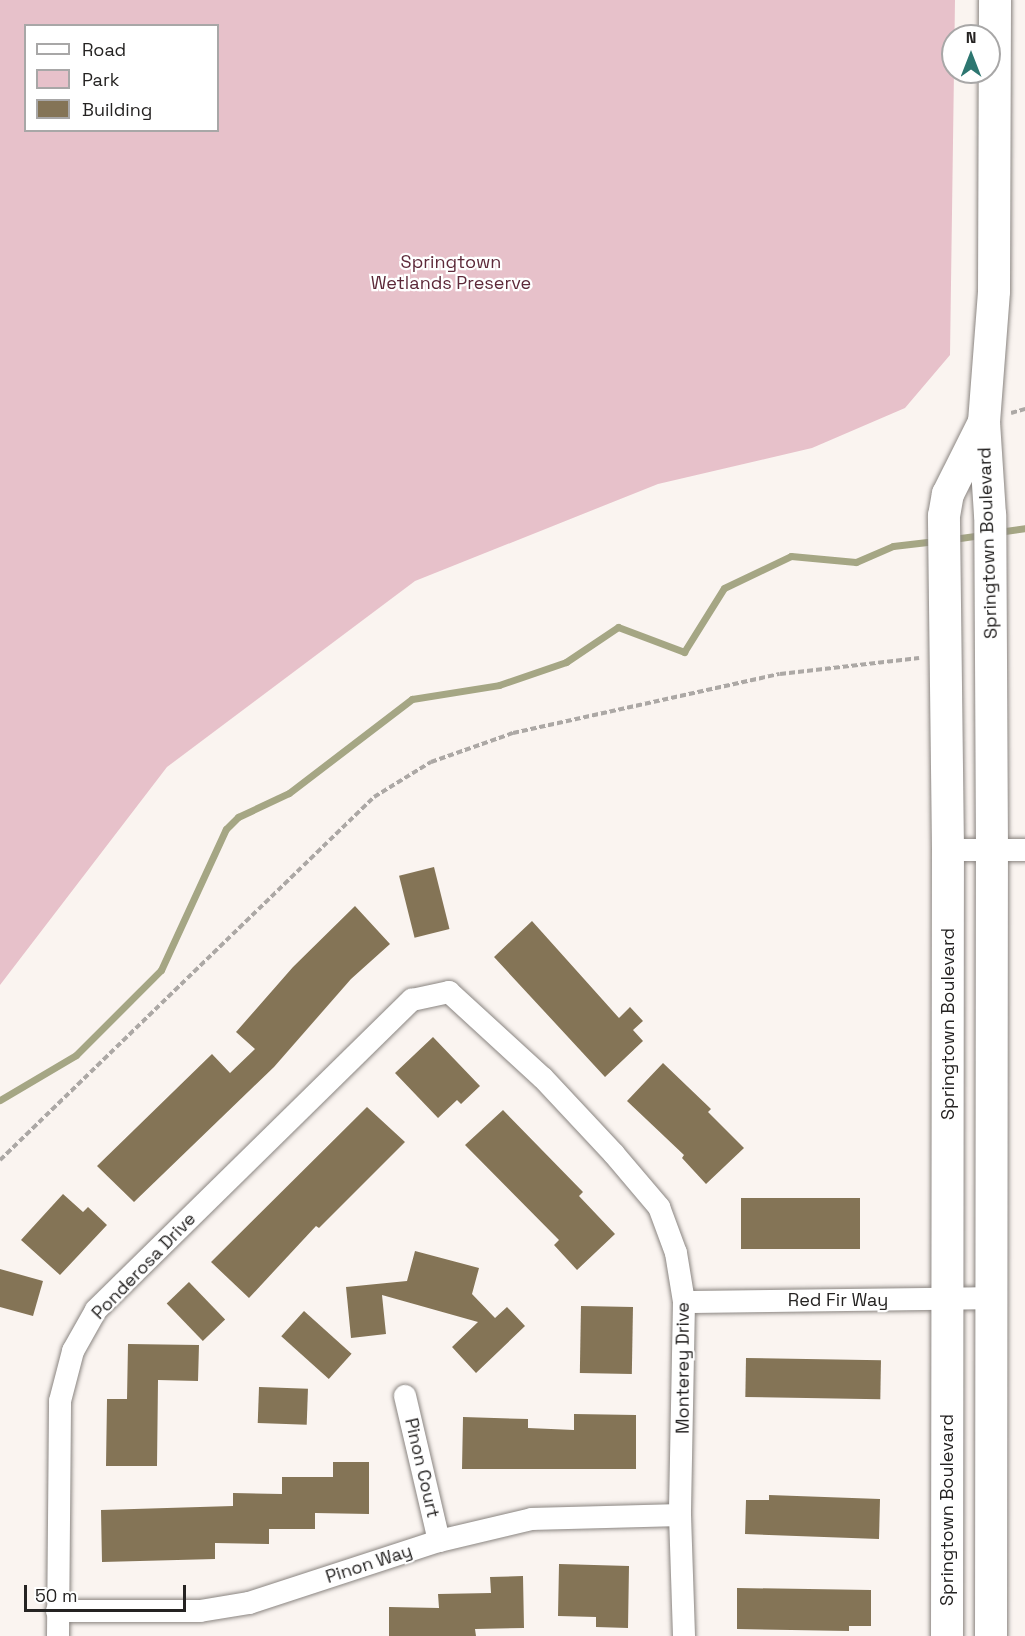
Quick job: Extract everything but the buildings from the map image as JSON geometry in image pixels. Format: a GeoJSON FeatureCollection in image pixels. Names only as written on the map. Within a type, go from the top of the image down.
{"type":"FeatureCollection","features":[{"type":"Feature","properties":{"kind":"street","name":"Springtown Boulevard"},"geometry":{"type":"LineString","coordinates":[[991,1636],[991,607],[990,515],[984,422],[994,291],[995,0]]}},
{"type":"Feature","properties":{"kind":"street","name":"Springtown Boulevard"},"geometry":{"type":"LineString","coordinates":[[947,1636],[948,849],[944,516],[948,494],[984,422]]}},
{"type":"Feature","properties":{"kind":"street"},"geometry":{"type":"LineString","coordinates":[[948,849],[1025,850]]}},
{"type":"Feature","properties":{"kind":"street","name":"Monterey Drive"},"geometry":{"type":"LineString","coordinates":[[431,993],[449,992],[466,1005],[543,1078],[659,1207],[676,1253],[684,1302],[680,1515],[684,1636]]}},
{"type":"Feature","properties":{"kind":"street","name":"Ponderosa Drive"},"geometry":{"type":"LineString","coordinates":[[58,1636],[60,1401],[73,1351],[96,1310],[412,1000],[431,993]]}},
{"type":"Feature","properties":{"kind":"street","name":"Red Fir Way"},"geometry":{"type":"LineString","coordinates":[[684,1302],[991,1298]]}},
{"type":"Feature","properties":{"kind":"street","name":"Pinon Court"},"geometry":{"type":"LineString","coordinates":[[405,1396],[439,1541]]}},
{"type":"Feature","properties":{"kind":"street","name":"Pinon Way"},"geometry":{"type":"LineString","coordinates":[[57,1611],[200,1611],[249,1603],[439,1541],[532,1519],[680,1515]]}},
{"type":"Feature","properties":{"kind":"path"},"geometry":{"type":"LineString","coordinates":[[0,1160],[374,796],[431,762],[513,733],[780,674],[923,658]]}},
{"type":"Feature","properties":{"kind":"green space","name":"Springtown Wetlands Preserve"},"geometry":{"type":"Polygon","coordinates":[[[0,0],[955,0],[955,24],[941,24],[941,84],[954,84],[950,355],[905,408],[812,448],[658,484],[415,581],[167,767],[0,985],[0,0]]]}},
{"type":"Feature","properties":{"kind":"waterway"},"geometry":{"type":"LineString","coordinates":[[998,532],[1025,528]]}},
{"type":"Feature","properties":{"kind":"waterway"},"geometry":{"type":"LineString","coordinates":[[953,539],[981,535]]}},
{"type":"Feature","properties":{"kind":"waterway"},"geometry":{"type":"LineString","coordinates":[[0,1100],[76,1055],[161,970],[226,829],[238,817],[289,793],[412,699],[499,685],[566,662],[618,627],[684,652],[724,588],[791,556],[856,562],[893,546],[936,541]]}}]}
